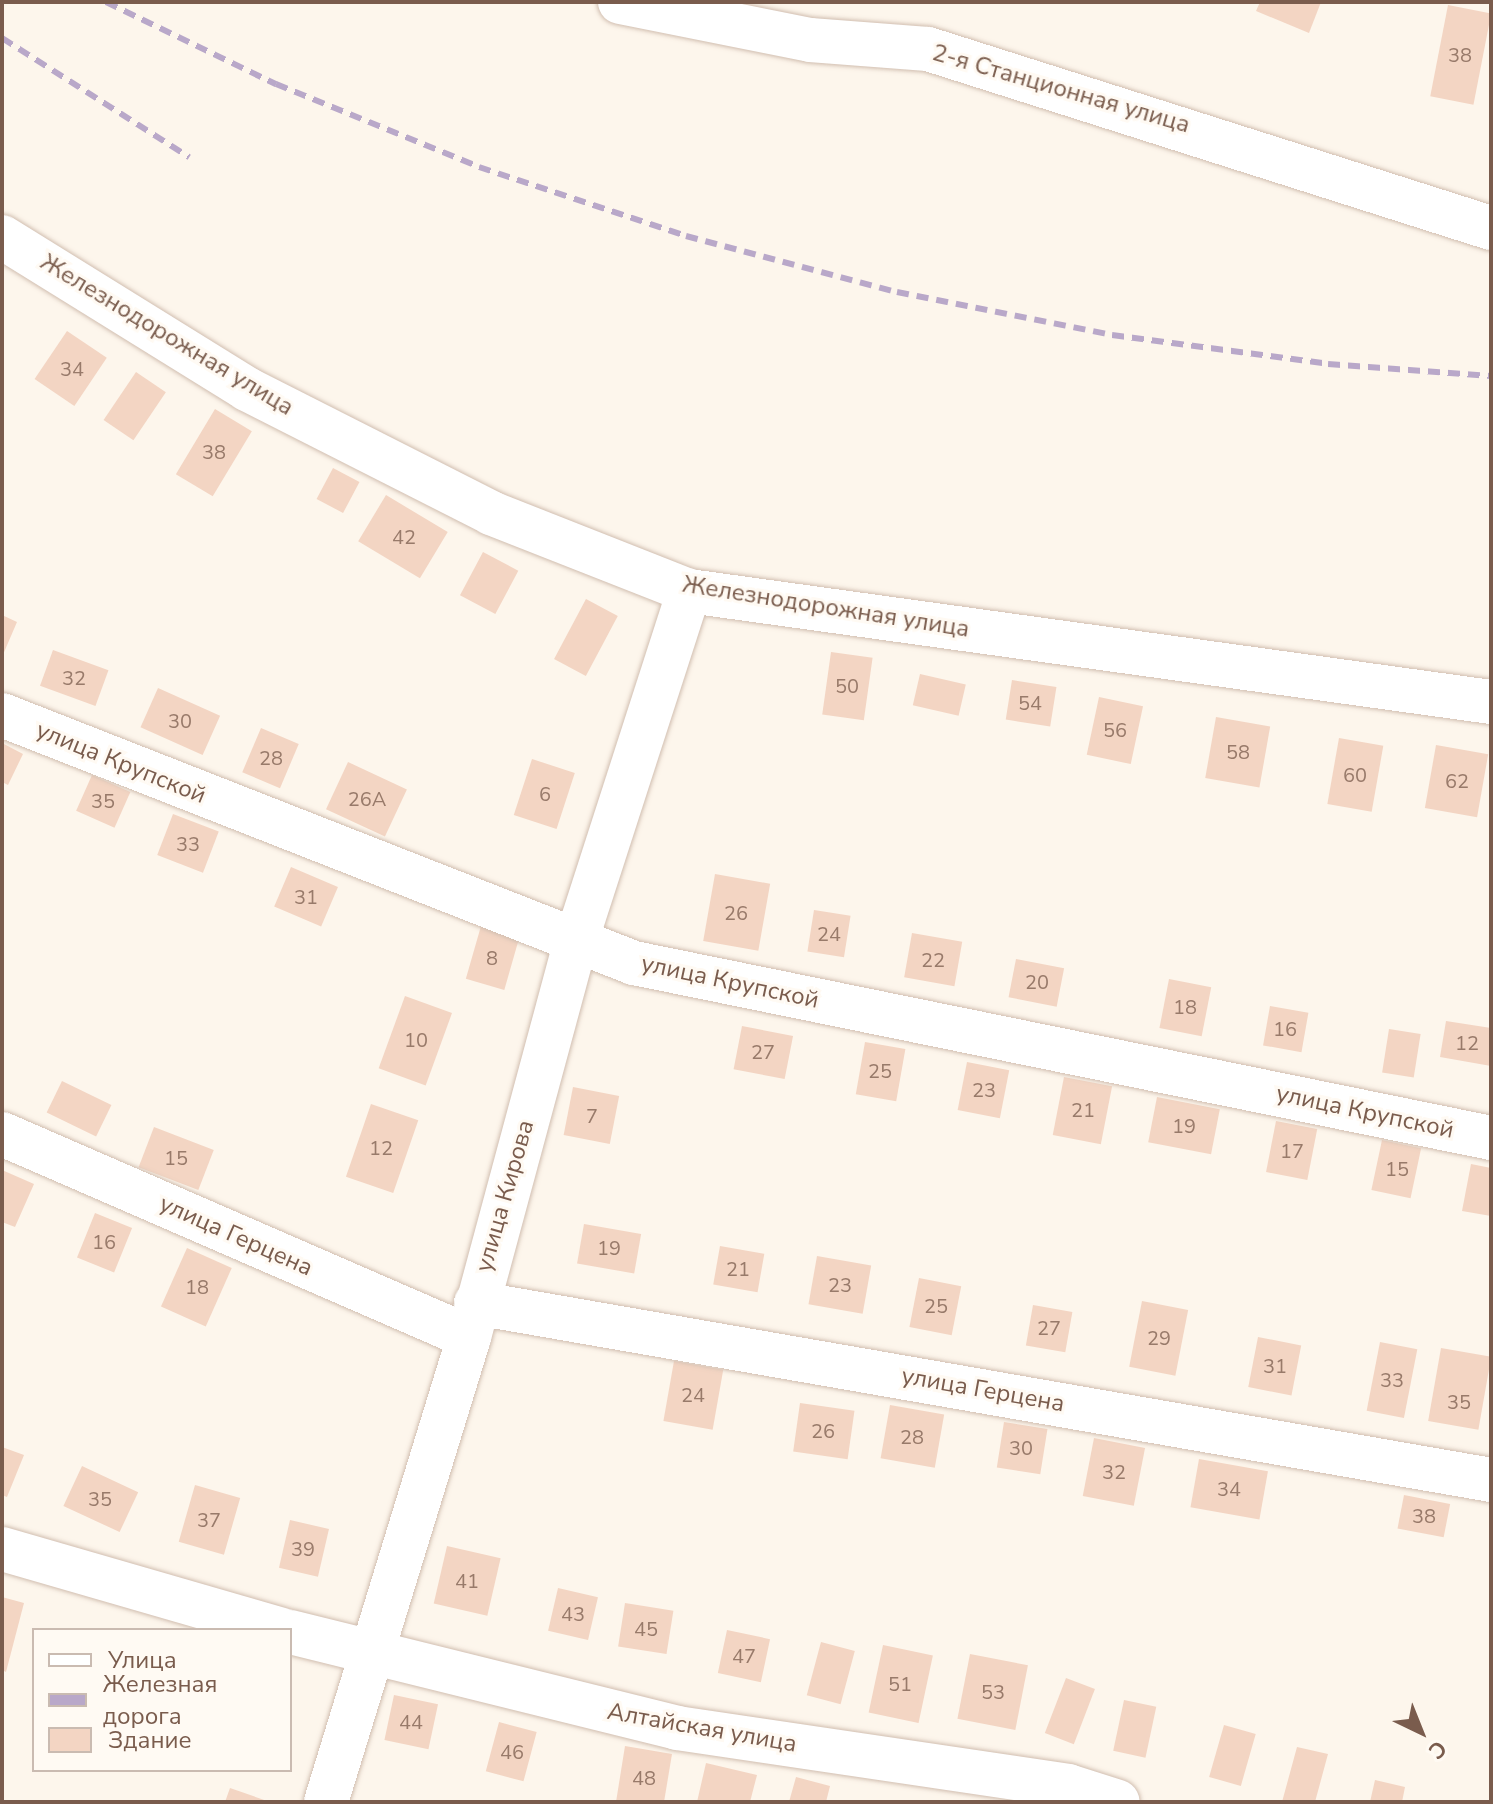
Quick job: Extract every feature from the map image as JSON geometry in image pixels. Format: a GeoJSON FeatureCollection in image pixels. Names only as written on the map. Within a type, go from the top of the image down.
{"type":"FeatureCollection","features":[{"type":"Feature","properties":{"kind":"street","name":"2-я Станционная улица"},"geometry":{"type":"LineString","coordinates":[[620,2],[810,40],[928,49],[1491,228]]}},
{"type":"Feature","properties":{"kind":"street","name":"Железнодорожная улица"},"geometry":{"type":"LineString","coordinates":[[2,237],[261,396],[491,513],[689,591],[1491,702]]}},
{"type":"Feature","properties":{"kind":"street","name":"улица Кирова"},"geometry":{"type":"LineString","coordinates":[[326,1802],[375,1655],[472,1320],[577,938],[689,591]]}},
{"type":"Feature","properties":{"kind":"street","name":"улица Крупской"},"geometry":{"type":"LineString","coordinates":[[2,715],[577,938],[634,963],[1491,1138]]}},
{"type":"Feature","properties":{"kind":"street","name":"улица Герцена"},"geometry":{"type":"LineString","coordinates":[[2,1134],[472,1320],[1491,1480]]}},
{"type":"Feature","properties":{"kind":"street"},"geometry":{"type":"LineString","coordinates":[[2,1549],[275,1628]]}},
{"type":"Feature","properties":{"kind":"street","name":"Алтайская улица"},"geometry":{"type":"LineString","coordinates":[[292,1633],[677,1728],[1068,1786],[1118,1802]]}},
{"type":"Feature","properties":{"kind":"building"},"geometry":{"type":"Polygon","coordinates":[[[1260,2],[1321,2],[1309,33],[1256,11],[1260,2]]]}},
{"type":"Feature","properties":{"kind":"building"},"geometry":{"type":"Polygon","coordinates":[[[1448,5],[1491,13],[1473,105],[1430,96],[1448,5]]]}},
{"type":"Feature","properties":{"kind":"building"},"geometry":{"type":"Polygon","coordinates":[[[67,331],[107,358],[74,406],[35,379],[67,331]]]}},
{"type":"Feature","properties":{"kind":"building"},"geometry":{"type":"Polygon","coordinates":[[[136,372],[166,392],[133,440],[104,420],[136,372]]]}},
{"type":"Feature","properties":{"kind":"building"},"geometry":{"type":"Polygon","coordinates":[[[215,409],[252,431],[213,496],[176,474],[215,409]]]}},
{"type":"Feature","properties":{"kind":"building"},"geometry":{"type":"Polygon","coordinates":[[[333,468],[359,482],[343,513],[317,499],[333,468]]]}},
{"type":"Feature","properties":{"kind":"building"},"geometry":{"type":"Polygon","coordinates":[[[386,495],[448,532],[420,578],[358,541],[386,495]]]}},
{"type":"Feature","properties":{"kind":"building"},"geometry":{"type":"Polygon","coordinates":[[[483,552],[518,571],[495,614],[460,595],[483,552]]]}},
{"type":"Feature","properties":{"kind":"building"},"geometry":{"type":"Polygon","coordinates":[[[586,599],[618,616],[586,676],[554,659],[586,599]]]}},
{"type":"Feature","properties":{"kind":"building"},"geometry":{"type":"Polygon","coordinates":[[[2,615],[17,622],[2,657],[2,615]]]}},
{"type":"Feature","properties":{"kind":"building"},"geometry":{"type":"Polygon","coordinates":[[[53,650],[108,670],[95,706],[40,686],[53,650]]]}},
{"type":"Feature","properties":{"kind":"building"},"geometry":{"type":"Polygon","coordinates":[[[831,652],[873,658],[864,720],[822,714],[831,652]]]}},
{"type":"Feature","properties":{"kind":"building"},"geometry":{"type":"Polygon","coordinates":[[[920,674],[966,685],[959,716],[913,705],[920,674]]]}},
{"type":"Feature","properties":{"kind":"building"},"geometry":{"type":"Polygon","coordinates":[[[1012,680],[1056,687],[1050,727],[1006,720],[1012,680]]]}},
{"type":"Feature","properties":{"kind":"building"},"geometry":{"type":"Polygon","coordinates":[[[158,688],[220,716],[203,755],[141,727],[158,688]]]}},
{"type":"Feature","properties":{"kind":"building"},"geometry":{"type":"Polygon","coordinates":[[[1099,697],[1143,706],[1131,764],[1087,755],[1099,697]]]}},
{"type":"Feature","properties":{"kind":"building"},"geometry":{"type":"Polygon","coordinates":[[[1216,717],[1270,727],[1259,788],[1205,778],[1216,717]]]}},
{"type":"Feature","properties":{"kind":"building"},"geometry":{"type":"Polygon","coordinates":[[[261,728],[299,744],[280,788],[242,772],[261,728]]]}},
{"type":"Feature","properties":{"kind":"building"},"geometry":{"type":"Polygon","coordinates":[[[1339,738],[1383,746],[1372,812],[1327,804],[1339,738]]]}},
{"type":"Feature","properties":{"kind":"building"},"geometry":{"type":"Polygon","coordinates":[[[2,743],[23,754],[8,785],[2,782],[2,743]]]}},
{"type":"Feature","properties":{"kind":"building"},"geometry":{"type":"Polygon","coordinates":[[[1436,745],[1488,754],[1477,817],[1425,808],[1436,745]]]}},
{"type":"Feature","properties":{"kind":"building"},"geometry":{"type":"Polygon","coordinates":[[[532,759],[575,773],[557,829],[514,815],[532,759]]]}},
{"type":"Feature","properties":{"kind":"building"},"geometry":{"type":"Polygon","coordinates":[[[348,762],[407,789],[385,837],[326,809],[348,762]]]}},
{"type":"Feature","properties":{"kind":"building"},"geometry":{"type":"Polygon","coordinates":[[[92,775],[130,792],[115,828],[76,811],[92,775]]]}},
{"type":"Feature","properties":{"kind":"building"},"geometry":{"type":"Polygon","coordinates":[[[173,814],[219,832],[203,873],[157,855],[173,814]]]}},
{"type":"Feature","properties":{"kind":"building"},"geometry":{"type":"Polygon","coordinates":[[[291,867],[338,887],[321,927],[274,907],[291,867]]]}},
{"type":"Feature","properties":{"kind":"building"},"geometry":{"type":"Polygon","coordinates":[[[715,874],[770,884],[758,951],[703,941],[715,874]]]}},
{"type":"Feature","properties":{"kind":"building"},"geometry":{"type":"Polygon","coordinates":[[[814,910],[851,916],[844,957],[807,951],[814,910]]]}},
{"type":"Feature","properties":{"kind":"building"},"geometry":{"type":"Polygon","coordinates":[[[481,926],[519,937],[504,990],[466,979],[481,926]]]}},
{"type":"Feature","properties":{"kind":"building"},"geometry":{"type":"Polygon","coordinates":[[[912,933],[962,942],[954,986],[904,977],[912,933]]]}},
{"type":"Feature","properties":{"kind":"building"},"geometry":{"type":"Polygon","coordinates":[[[1016,959],[1064,968],[1057,1007],[1009,997],[1016,959]]]}},
{"type":"Feature","properties":{"kind":"building"},"geometry":{"type":"Polygon","coordinates":[[[1169,979],[1211,987],[1202,1036],[1159,1028],[1169,979]]]}},
{"type":"Feature","properties":{"kind":"building"},"geometry":{"type":"Polygon","coordinates":[[[405,996],[452,1013],[426,1085],[379,1068],[405,996]]]}},
{"type":"Feature","properties":{"kind":"building"},"geometry":{"type":"Polygon","coordinates":[[[1270,1006],[1308,1013],[1301,1052],[1263,1045],[1270,1006]]]}},
{"type":"Feature","properties":{"kind":"building"},"geometry":{"type":"Polygon","coordinates":[[[1446,1021],[1491,1028],[1491,1066],[1440,1057],[1446,1021]]]}},
{"type":"Feature","properties":{"kind":"building"},"geometry":{"type":"Polygon","coordinates":[[[742,1026],[793,1036],[785,1079],[734,1069],[742,1026]]]}},
{"type":"Feature","properties":{"kind":"building"},"geometry":{"type":"Polygon","coordinates":[[[1389,1029],[1421,1034],[1414,1077],[1382,1072],[1389,1029]]]}},
{"type":"Feature","properties":{"kind":"building"},"geometry":{"type":"Polygon","coordinates":[[[865,1042],[905,1049],[896,1101],[856,1094],[865,1042]]]}},
{"type":"Feature","properties":{"kind":"building"},"geometry":{"type":"Polygon","coordinates":[[[967,1062],[1009,1070],[1000,1118],[958,1110],[967,1062]]]}},
{"type":"Feature","properties":{"kind":"building"},"geometry":{"type":"Polygon","coordinates":[[[1064,1077],[1112,1086],[1101,1144],[1053,1135],[1064,1077]]]}},
{"type":"Feature","properties":{"kind":"building"},"geometry":{"type":"Polygon","coordinates":[[[62,1081],[111,1105],[96,1137],[47,1112],[62,1081]]]}},
{"type":"Feature","properties":{"kind":"building"},"geometry":{"type":"Polygon","coordinates":[[[573,1087],[619,1096],[610,1144],[564,1135],[573,1087]]]}},
{"type":"Feature","properties":{"kind":"building"},"geometry":{"type":"Polygon","coordinates":[[[1157,1097],[1220,1109],[1211,1154],[1148,1142],[1157,1097]]]}},
{"type":"Feature","properties":{"kind":"building"},"geometry":{"type":"Polygon","coordinates":[[[371,1104],[418,1120],[393,1193],[346,1177],[371,1104]]]}},
{"type":"Feature","properties":{"kind":"building"},"geometry":{"type":"Polygon","coordinates":[[[1276,1121],[1317,1129],[1307,1180],[1266,1172],[1276,1121]]]}},
{"type":"Feature","properties":{"kind":"building"},"geometry":{"type":"Polygon","coordinates":[[[154,1127],[214,1150],[198,1190],[139,1167],[154,1127]]]}},
{"type":"Feature","properties":{"kind":"building"},"geometry":{"type":"Polygon","coordinates":[[[1382,1140],[1421,1148],[1411,1198],[1371,1190],[1382,1140]]]}},
{"type":"Feature","properties":{"kind":"building"},"geometry":{"type":"Polygon","coordinates":[[[1471,1164],[1491,1168],[1491,1216],[1462,1211],[1471,1164]]]}},
{"type":"Feature","properties":{"kind":"building"},"geometry":{"type":"Polygon","coordinates":[[[2,1170],[34,1184],[15,1227],[2,1222],[2,1170]]]}},
{"type":"Feature","properties":{"kind":"building"},"geometry":{"type":"Polygon","coordinates":[[[95,1213],[132,1228],[114,1272],[77,1258],[95,1213]]]}},
{"type":"Feature","properties":{"kind":"building"},"geometry":{"type":"Polygon","coordinates":[[[584,1224],[641,1234],[634,1273],[577,1263],[584,1224]]]}},
{"type":"Feature","properties":{"kind":"building"},"geometry":{"type":"Polygon","coordinates":[[[720,1246],[764,1254],[758,1292],[713,1284],[720,1246]]]}},
{"type":"Feature","properties":{"kind":"building"},"geometry":{"type":"Polygon","coordinates":[[[187,1248],[232,1268],[206,1326],[161,1306],[187,1248]]]}},
{"type":"Feature","properties":{"kind":"building"},"geometry":{"type":"Polygon","coordinates":[[[817,1256],[871,1266],[863,1314],[808,1304],[817,1256]]]}},
{"type":"Feature","properties":{"kind":"building"},"geometry":{"type":"Polygon","coordinates":[[[919,1278],[961,1286],[952,1335],[909,1327],[919,1278]]]}},
{"type":"Feature","properties":{"kind":"building"},"geometry":{"type":"Polygon","coordinates":[[[1142,1301],[1188,1310],[1175,1376],[1129,1367],[1142,1301]]]}},
{"type":"Feature","properties":{"kind":"building"},"geometry":{"type":"Polygon","coordinates":[[[1033,1305],[1072,1312],[1065,1352],[1026,1345],[1033,1305]]]}},
{"type":"Feature","properties":{"kind":"building"},"geometry":{"type":"Polygon","coordinates":[[[1258,1337],[1301,1345],[1291,1395],[1248,1387],[1258,1337]]]}},
{"type":"Feature","properties":{"kind":"building"},"geometry":{"type":"Polygon","coordinates":[[[1380,1342],[1417,1349],[1404,1418],[1367,1411],[1380,1342]]]}},
{"type":"Feature","properties":{"kind":"building"},"geometry":{"type":"Polygon","coordinates":[[[1441,1348],[1491,1357],[1478,1430],[1428,1421],[1441,1348]]]}},
{"type":"Feature","properties":{"kind":"building"},"geometry":{"type":"Polygon","coordinates":[[[674,1361],[723,1370],[713,1430],[663,1421],[674,1361]]]}},
{"type":"Feature","properties":{"kind":"building"},"geometry":{"type":"Polygon","coordinates":[[[800,1403],[854,1411],[848,1459],[793,1452],[800,1403]]]}},
{"type":"Feature","properties":{"kind":"building"},"geometry":{"type":"Polygon","coordinates":[[[890,1405],[944,1415],[935,1468],[881,1458],[890,1405]]]}},
{"type":"Feature","properties":{"kind":"building"},"geometry":{"type":"Polygon","coordinates":[[[1004,1422],[1047,1429],[1040,1474],[997,1467],[1004,1422]]]}},
{"type":"Feature","properties":{"kind":"building"},"geometry":{"type":"Polygon","coordinates":[[[1094,1438],[1145,1448],[1134,1506],[1083,1496],[1094,1438]]]}},
{"type":"Feature","properties":{"kind":"building"},"geometry":{"type":"Polygon","coordinates":[[[2,1447],[24,1455],[7,1497],[2,1495],[2,1447]]]}},
{"type":"Feature","properties":{"kind":"building"},"geometry":{"type":"Polygon","coordinates":[[[1199,1459],[1268,1471],[1259,1519],[1190,1507],[1199,1459]]]}},
{"type":"Feature","properties":{"kind":"building"},"geometry":{"type":"Polygon","coordinates":[[[82,1466],[138,1492],[120,1532],[63,1506],[82,1466]]]}},
{"type":"Feature","properties":{"kind":"building"},"geometry":{"type":"Polygon","coordinates":[[[195,1485],[240,1498],[224,1555],[179,1542],[195,1485]]]}},
{"type":"Feature","properties":{"kind":"building"},"geometry":{"type":"Polygon","coordinates":[[[1404,1495],[1450,1504],[1444,1537],[1398,1528],[1404,1495]]]}},
{"type":"Feature","properties":{"kind":"building"},"geometry":{"type":"Polygon","coordinates":[[[290,1520],[329,1529],[318,1577],[279,1568],[290,1520]]]}},
{"type":"Feature","properties":{"kind":"building"},"geometry":{"type":"Polygon","coordinates":[[[447,1546],[501,1558],[487,1616],[434,1603],[447,1546]]]}},
{"type":"Feature","properties":{"kind":"building"},"geometry":{"type":"Polygon","coordinates":[[[558,1588],[598,1597],[588,1640],[548,1631],[558,1588]]]}},
{"type":"Feature","properties":{"kind":"building"},"geometry":{"type":"Polygon","coordinates":[[[2,1597],[24,1603],[6,1672],[2,1670],[2,1597]]]}},
{"type":"Feature","properties":{"kind":"building"},"geometry":{"type":"Polygon","coordinates":[[[625,1603],[673,1611],[667,1654],[618,1646],[625,1603]]]}},
{"type":"Feature","properties":{"kind":"building"},"geometry":{"type":"Polygon","coordinates":[[[727,1630],[770,1639],[761,1682],[718,1673],[727,1630]]]}},
{"type":"Feature","properties":{"kind":"building"},"geometry":{"type":"Polygon","coordinates":[[[821,1642],[855,1651],[841,1704],[807,1695],[821,1642]]]}},
{"type":"Feature","properties":{"kind":"building"},"geometry":{"type":"Polygon","coordinates":[[[883,1645],[933,1656],[919,1723],[869,1712],[883,1645]]]}},
{"type":"Feature","properties":{"kind":"building"},"geometry":{"type":"Polygon","coordinates":[[[970,1654],[1028,1665],[1015,1730],[957,1719],[970,1654]]]}},
{"type":"Feature","properties":{"kind":"building"},"geometry":{"type":"Polygon","coordinates":[[[1066,1678],[1095,1689],[1074,1744],[1045,1733],[1066,1678]]]}},
{"type":"Feature","properties":{"kind":"building"},"geometry":{"type":"Polygon","coordinates":[[[394,1695],[438,1704],[428,1749],[384,1740],[394,1695]]]}},
{"type":"Feature","properties":{"kind":"building"},"geometry":{"type":"Polygon","coordinates":[[[1124,1700],[1156,1707],[1145,1758],[1113,1751],[1124,1700]]]}},
{"type":"Feature","properties":{"kind":"building"},"geometry":{"type":"Polygon","coordinates":[[[499,1722],[537,1732],[523,1781],[486,1771],[499,1722]]]}},
{"type":"Feature","properties":{"kind":"building"},"geometry":{"type":"Polygon","coordinates":[[[1224,1725],[1256,1734],[1241,1786],[1209,1777],[1224,1725]]]}},
{"type":"Feature","properties":{"kind":"building"},"geometry":{"type":"Polygon","coordinates":[[[625,1746],[672,1754],[664,1802],[616,1802],[625,1746]]]}},
{"type":"Feature","properties":{"kind":"building"},"geometry":{"type":"Polygon","coordinates":[[[1297,1747],[1328,1754],[1315,1802],[1282,1802],[1297,1747]]]}},
{"type":"Feature","properties":{"kind":"building"},"geometry":{"type":"Polygon","coordinates":[[[706,1763],[757,1775],[750,1802],[697,1802],[706,1763]]]}},
{"type":"Feature","properties":{"kind":"building"},"geometry":{"type":"Polygon","coordinates":[[[796,1777],[830,1786],[826,1802],[789,1802],[796,1777]]]}},
{"type":"Feature","properties":{"kind":"building"},"geometry":{"type":"Polygon","coordinates":[[[1375,1780],[1405,1787],[1402,1802],[1370,1802],[1375,1780]]]}},
{"type":"Feature","properties":{"kind":"building"},"geometry":{"type":"Polygon","coordinates":[[[230,1788],[270,1802],[225,1802],[230,1788]]]}},
{"type":"Feature","properties":{"kind":"railway"},"geometry":{"type":"LineString","coordinates":[[106,2],[276,84],[479,167],[686,236],[897,292],[1112,335],[1328,364],[1491,376]]}},
{"type":"Feature","properties":{"kind":"railway"},"geometry":{"type":"LineString","coordinates":[[2,38],[189,157]]}}]}
